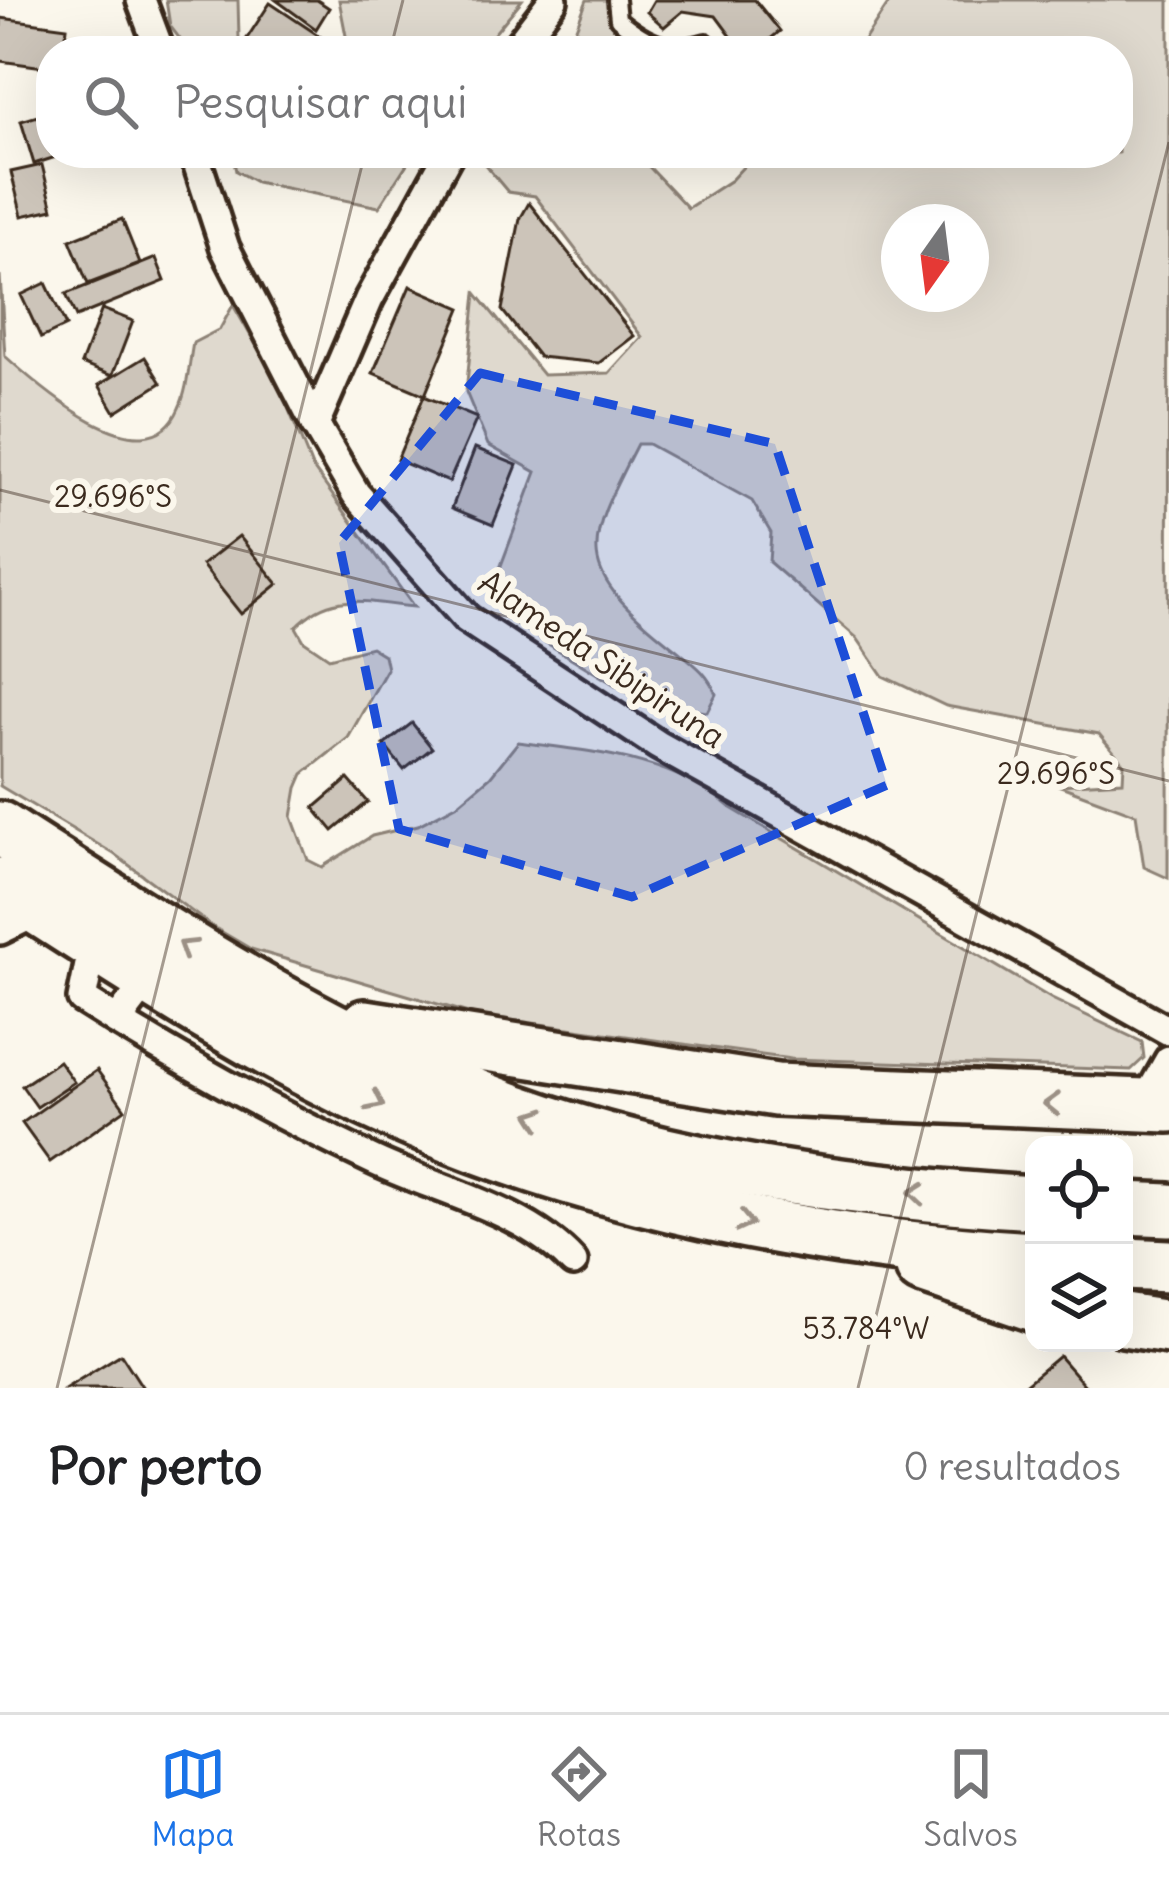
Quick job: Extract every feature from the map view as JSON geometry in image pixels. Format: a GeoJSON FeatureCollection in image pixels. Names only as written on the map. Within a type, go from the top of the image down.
{"type":"FeatureCollection","features":[{"type":"Feature","properties":{"kind":"highway"},"geometry":{"type":"LineString","coordinates":[[0,828],[196,953],[307,1016],[441,1082],[541,1119],[643,1148],[811,1181],[1025,1202]]}},
{"type":"Feature","properties":{"kind":"highway"},"geometry":{"type":"LineString","coordinates":[[14,908],[93,945],[271,1050],[400,1114],[523,1165],[660,1203],[860,1244],[1025,1257]]}},
{"type":"Feature","properties":{"kind":"highway"},"geometry":{"type":"LineString","coordinates":[[307,1016],[776,1090],[1156,1106]]}},
{"type":"Feature","properties":{"kind":"highway"},"geometry":{"type":"LineString","coordinates":[[1133,1208],[1169,1210]]}},
{"type":"Feature","properties":{"kind":"highway"},"geometry":{"type":"LineString","coordinates":[[860,1244],[1025,1302]]}},
{"type":"Feature","properties":{"kind":"highway"},"geometry":{"type":"LineString","coordinates":[[1133,1264],[1169,1266]]}},
{"type":"Feature","properties":{"kind":"highway"},"geometry":{"type":"LineString","coordinates":[[1133,1322],[1169,1328]]}},
{"type":"Feature","properties":{"kind":"street"},"geometry":{"type":"LineString","coordinates":[[141,0],[154,36]]}},
{"type":"Feature","properties":{"kind":"street"},"geometry":{"type":"LineString","coordinates":[[525,36],[553,0]]}},
{"type":"Feature","properties":{"kind":"street","name":"Alameda Sibipiruna"},"geometry":{"type":"LineString","coordinates":[[199,168],[225,248],[356,494],[467,619],[658,745],[1169,1031]]}},
{"type":"Feature","properties":{"kind":"street"},"geometry":{"type":"LineString","coordinates":[[315,424],[368,299],[441,168]]}},
{"type":"Feature","properties":{"kind":"street"},"geometry":{"type":"LineString","coordinates":[[93,945],[82,999],[229,1088],[372,1160],[550,1236],[573,1262]]}},
{"type":"Feature","properties":{"kind":"street"},"geometry":{"type":"LineString","coordinates":[[117,1021],[149,980]]}},
{"type":"Feature","properties":{"kind":"street"},"geometry":{"type":"LineString","coordinates":[[1156,1106],[1169,1060]]}},
{"type":"Feature","properties":{"kind":"lane"},"geometry":{"type":"LineString","coordinates":[[616,0],[618,19],[639,36]]}},
{"type":"Feature","properties":{"kind":"highlighted area"},"geometry":{"type":"Polygon","coordinates":[[[480,373],[775,444],[887,785],[632,897],[399,829],[339,543],[480,373]]]}},
{"type":"Feature","properties":{"kind":"shaded area"},"geometry":{"type":"Polygon","coordinates":[[[166,0],[238,0],[239,36],[178,36],[170,26],[166,0]]]}},
{"type":"Feature","properties":{"kind":"shaded area"},"geometry":{"type":"Polygon","coordinates":[[[339,0],[522,0],[492,36],[346,36],[339,0]]]}},
{"type":"Feature","properties":{"kind":"shaded area"},"geometry":{"type":"Polygon","coordinates":[[[587,0],[614,0],[614,19],[632,36],[573,36],[587,0]]]}},
{"type":"Feature","properties":{"kind":"shaded area"},"geometry":{"type":"Polygon","coordinates":[[[891,0],[1169,0],[1168,878],[1144,867],[1136,814],[1058,785],[1123,781],[1124,764],[1099,734],[946,706],[883,676],[857,638],[769,562],[771,533],[752,501],[648,444],[637,444],[619,480],[598,534],[597,555],[603,576],[618,597],[708,679],[716,694],[707,712],[648,705],[507,619],[490,595],[536,472],[488,445],[466,392],[476,293],[543,375],[609,373],[642,337],[535,196],[508,192],[488,168],[650,168],[688,208],[742,168],[1133,168],[1133,36],[867,36],[891,0]]]}},
{"type":"Feature","properties":{"kind":"shaded area"},"geometry":{"type":"Polygon","coordinates":[[[404,168],[379,207],[256,182],[236,171],[404,168]]]}},
{"type":"Feature","properties":{"kind":"shaded area"},"geometry":{"type":"Polygon","coordinates":[[[0,275],[5,356],[66,405],[118,433],[143,436],[164,429],[179,408],[193,343],[220,329],[233,305],[278,383],[312,467],[414,607],[336,603],[309,615],[296,627],[304,641],[329,658],[371,647],[384,655],[387,669],[348,738],[303,774],[297,788],[292,817],[308,860],[322,867],[372,836],[418,825],[458,804],[490,777],[518,742],[630,760],[708,791],[1052,999],[1142,1042],[1144,1058],[1131,1070],[791,1059],[475,1015],[251,949],[210,925],[114,854],[0,786],[0,275]]]}},
{"type":"Feature","properties":{"kind":"building"},"geometry":{"type":"Polygon","coordinates":[[[276,0],[317,0],[329,8],[316,29],[276,0]]]}},
{"type":"Feature","properties":{"kind":"building"},"geometry":{"type":"Polygon","coordinates":[[[654,0],[755,0],[780,31],[774,36],[731,36],[716,16],[683,11],[664,27],[647,12],[654,0]]]}},
{"type":"Feature","properties":{"kind":"building"},"geometry":{"type":"Polygon","coordinates":[[[270,3],[320,36],[249,36],[270,3]]]}},
{"type":"Feature","properties":{"kind":"building"},"geometry":{"type":"Polygon","coordinates":[[[1,18],[67,27],[66,36],[36,36],[36,66],[0,61],[1,18]]]}},
{"type":"Feature","properties":{"kind":"building"},"geometry":{"type":"Polygon","coordinates":[[[36,116],[36,163],[34,164],[21,121],[36,116]]]}},
{"type":"Feature","properties":{"kind":"building"},"geometry":{"type":"Polygon","coordinates":[[[43,168],[53,209],[22,216],[11,172],[43,168]]]}},
{"type":"Feature","properties":{"kind":"building"},"geometry":{"type":"Polygon","coordinates":[[[529,203],[634,336],[599,363],[539,357],[502,310],[520,219],[529,203]]]}},
{"type":"Feature","properties":{"kind":"building"},"geometry":{"type":"Polygon","coordinates":[[[122,219],[140,264],[88,284],[70,240],[122,219]]]}},
{"type":"Feature","properties":{"kind":"building"},"geometry":{"type":"Polygon","coordinates":[[[156,258],[165,281],[76,317],[66,294],[156,258]]]}},
{"type":"Feature","properties":{"kind":"building"},"geometry":{"type":"Polygon","coordinates":[[[46,283],[66,326],[41,338],[21,295],[46,283]]]}},
{"type":"Feature","properties":{"kind":"building"},"geometry":{"type":"Polygon","coordinates":[[[410,286],[461,308],[425,395],[373,373],[410,286]]]}},
{"type":"Feature","properties":{"kind":"building"},"geometry":{"type":"Polygon","coordinates":[[[102,309],[133,321],[112,376],[81,364],[102,309]]]}},
{"type":"Feature","properties":{"kind":"building"},"geometry":{"type":"Polygon","coordinates":[[[145,357],[161,383],[115,412],[99,385],[145,357]]]}},
{"type":"Feature","properties":{"kind":"building"},"geometry":{"type":"Polygon","coordinates":[[[424,396],[477,418],[449,482],[397,460],[424,396]]]}},
{"type":"Feature","properties":{"kind":"building"},"geometry":{"type":"Polygon","coordinates":[[[475,448],[517,465],[493,525],[452,508],[475,448]]]}},
{"type":"Feature","properties":{"kind":"building"},"geometry":{"type":"Polygon","coordinates":[[[239,536],[278,584],[241,614],[202,565],[239,536]]]}},
{"type":"Feature","properties":{"kind":"building"},"geometry":{"type":"Polygon","coordinates":[[[412,723],[432,748],[404,770],[384,745],[412,723]]]}},
{"type":"Feature","properties":{"kind":"building"},"geometry":{"type":"Polygon","coordinates":[[[348,779],[368,802],[333,831],[314,808],[348,779]]]}},
{"type":"Feature","properties":{"kind":"building"},"geometry":{"type":"Polygon","coordinates":[[[59,1061],[74,1082],[37,1107],[22,1086],[59,1061]]]}},
{"type":"Feature","properties":{"kind":"building"},"geometry":{"type":"Polygon","coordinates":[[[97,1070],[125,1109],[50,1162],[22,1123],[97,1070]]]}},
{"type":"Feature","properties":{"kind":"building"},"geometry":{"type":"Polygon","coordinates":[[[121,1354],[143,1388],[66,1388],[121,1354]]]}},
{"type":"Feature","properties":{"kind":"building"},"geometry":{"type":"Polygon","coordinates":[[[1059,1356],[1087,1388],[1021,1388],[1059,1356]]]}}]}
